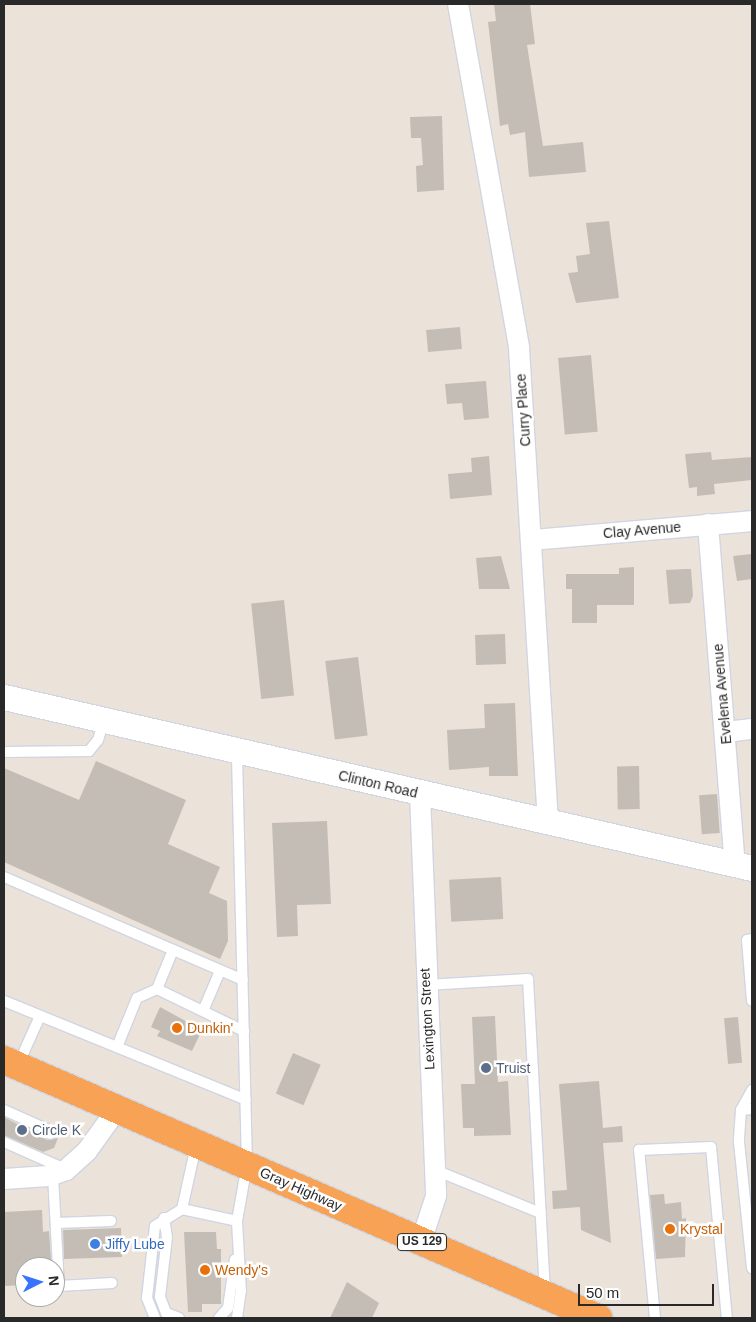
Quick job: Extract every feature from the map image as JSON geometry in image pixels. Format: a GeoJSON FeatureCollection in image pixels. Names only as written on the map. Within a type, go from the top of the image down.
{"type":"FeatureCollection","features":[{"type":"Feature","properties":{"kind":"highway","name":"Gray Highway"},"geometry":{"type":"LineString","coordinates":[[11,1063],[197,1142],[421,1242],[598,1318]]}},
{"type":"Feature","properties":{"kind":"street","name":"Curry Place"},"geometry":{"type":"LineString","coordinates":[[458,4],[519,348],[548,822]]}},
{"type":"Feature","properties":{"kind":"street","name":"Clay Avenue"},"geometry":{"type":"LineString","coordinates":[[532,540],[752,521]]}},
{"type":"Feature","properties":{"kind":"street","name":"Evelena Avenue"},"geometry":{"type":"LineString","coordinates":[[708,524],[726,732],[744,866]]}},
{"type":"Feature","properties":{"kind":"street","name":"Clinton Road"},"geometry":{"type":"LineString","coordinates":[[4,697],[420,794],[744,866]]}},
{"type":"Feature","properties":{"kind":"street"},"geometry":{"type":"LineString","coordinates":[[726,732],[752,729]]}},
{"type":"Feature","properties":{"kind":"street","name":"Lexington Street"},"geometry":{"type":"LineString","coordinates":[[420,794],[426,985],[436,1196],[421,1242]]}},
{"type":"Feature","properties":{"kind":"street"},"geometry":{"type":"LineString","coordinates":[[4,1179],[60,1172],[87,1151],[118,1108]]}},
{"type":"Feature","properties":{"kind":"lane"},"geometry":{"type":"LineString","coordinates":[[4,752],[89,751],[98,740],[104,720]]}},
{"type":"Feature","properties":{"kind":"lane"},"geometry":{"type":"LineString","coordinates":[[237,1318],[242,1291],[237,1221],[248,1165],[238,751]]}},
{"type":"Feature","properties":{"kind":"lane"},"geometry":{"type":"LineString","coordinates":[[4,877],[243,980]]}},
{"type":"Feature","properties":{"kind":"lane"},"geometry":{"type":"LineString","coordinates":[[752,939],[747,940],[752,1001]]}},
{"type":"Feature","properties":{"kind":"lane"},"geometry":{"type":"LineString","coordinates":[[157,990],[173,950]]}},
{"type":"Feature","properties":{"kind":"lane"},"geometry":{"type":"LineString","coordinates":[[203,1011],[220,971]]}},
{"type":"Feature","properties":{"kind":"lane"},"geometry":{"type":"LineString","coordinates":[[426,985],[528,979],[545,1296]]}},
{"type":"Feature","properties":{"kind":"lane"},"geometry":{"type":"LineString","coordinates":[[117,1047],[137,998],[144,991],[157,990],[244,1031]]}},
{"type":"Feature","properties":{"kind":"lane"},"geometry":{"type":"LineString","coordinates":[[4,1001],[246,1100]]}},
{"type":"Feature","properties":{"kind":"lane"},"geometry":{"type":"LineString","coordinates":[[11,1063],[40,1016]]}},
{"type":"Feature","properties":{"kind":"lane"},"geometry":{"type":"LineString","coordinates":[[752,1090],[741,1110],[739,1142],[752,1268]]}},
{"type":"Feature","properties":{"kind":"lane"},"geometry":{"type":"LineString","coordinates":[[741,1110],[752,1109]]}},
{"type":"Feature","properties":{"kind":"lane"},"geometry":{"type":"LineString","coordinates":[[7,1113],[51,1130],[50,1134]]}},
{"type":"Feature","properties":{"kind":"lane"},"geometry":{"type":"LineString","coordinates":[[4,1142],[40,1155],[60,1172],[56,1223],[59,1286],[112,1283]]}},
{"type":"Feature","properties":{"kind":"lane"},"geometry":{"type":"LineString","coordinates":[[182,1208],[197,1142]]}},
{"type":"Feature","properties":{"kind":"lane"},"geometry":{"type":"LineString","coordinates":[[655,1318],[639,1150],[711,1147],[727,1318]]}},
{"type":"Feature","properties":{"kind":"lane"},"geometry":{"type":"LineString","coordinates":[[434,1170],[541,1213]]}},
{"type":"Feature","properties":{"kind":"lane"},"geometry":{"type":"LineString","coordinates":[[154,1318],[147,1298],[150,1249],[155,1226],[164,1218],[182,1208],[237,1221]]}},
{"type":"Feature","properties":{"kind":"lane"},"geometry":{"type":"LineString","coordinates":[[164,1218],[167,1237],[160,1297],[166,1313],[178,1318]]}},
{"type":"Feature","properties":{"kind":"lane"},"geometry":{"type":"LineString","coordinates":[[56,1223],[111,1221]]}},
{"type":"Feature","properties":{"kind":"lane"},"geometry":{"type":"LineString","coordinates":[[220,1318],[228,1308],[238,1245]]}},
{"type":"Feature","properties":{"kind":"building"},"geometry":{"type":"Polygon","coordinates":[[[494,4],[530,4],[535,44],[527,45],[543,146],[583,142],[586,172],[529,177],[525,132],[510,135],[508,124],[500,126],[488,22],[496,21],[494,4]]]}},
{"type":"Feature","properties":{"kind":"building"},"geometry":{"type":"Polygon","coordinates":[[[442,116],[444,190],[417,192],[416,166],[423,165],[421,138],[411,138],[410,117],[442,116]]]}},
{"type":"Feature","properties":{"kind":"building"},"geometry":{"type":"Polygon","coordinates":[[[609,221],[619,298],[576,303],[568,273],[578,272],[576,256],[590,254],[586,223],[609,221]]]}},
{"type":"Feature","properties":{"kind":"building"},"geometry":{"type":"Polygon","coordinates":[[[460,327],[462,349],[428,352],[426,330],[460,327]]]}},
{"type":"Feature","properties":{"kind":"building"},"geometry":{"type":"Polygon","coordinates":[[[591,355],[598,432],[565,435],[558,358],[591,355]]]}},
{"type":"Feature","properties":{"kind":"building"},"geometry":{"type":"Polygon","coordinates":[[[486,381],[489,418],[464,420],[462,403],[447,404],[445,384],[486,381]]]}},
{"type":"Feature","properties":{"kind":"building"},"geometry":{"type":"Polygon","coordinates":[[[711,452],[712,460],[752,457],[752,480],[714,484],[715,494],[697,496],[697,487],[689,488],[685,454],[711,452]]]}},
{"type":"Feature","properties":{"kind":"building"},"geometry":{"type":"Polygon","coordinates":[[[489,456],[492,495],[450,499],[448,474],[472,472],[471,458],[489,456]]]}},
{"type":"Feature","properties":{"kind":"building"},"geometry":{"type":"Polygon","coordinates":[[[752,554],[752,579],[737,581],[733,556],[752,554]]]}},
{"type":"Feature","properties":{"kind":"building"},"geometry":{"type":"Polygon","coordinates":[[[501,556],[510,589],[479,589],[476,558],[501,556]]]}},
{"type":"Feature","properties":{"kind":"building"},"geometry":{"type":"Polygon","coordinates":[[[634,567],[634,605],[597,605],[597,623],[572,623],[572,589],[566,589],[566,574],[619,574],[619,568],[634,567]]]}},
{"type":"Feature","properties":{"kind":"building"},"geometry":{"type":"Polygon","coordinates":[[[691,569],[693,596],[690,603],[669,604],[666,570],[691,569]]]}},
{"type":"Feature","properties":{"kind":"building"},"geometry":{"type":"Polygon","coordinates":[[[284,600],[294,695],[261,699],[251,603],[284,600]]]}},
{"type":"Feature","properties":{"kind":"building"},"geometry":{"type":"Polygon","coordinates":[[[505,634],[506,664],[476,665],[475,635],[505,634]]]}},
{"type":"Feature","properties":{"kind":"building"},"geometry":{"type":"Polygon","coordinates":[[[358,657],[368,735],[335,739],[325,661],[358,657]]]}},
{"type":"Feature","properties":{"kind":"building"},"geometry":{"type":"Polygon","coordinates":[[[515,703],[518,776],[489,776],[489,767],[449,770],[447,730],[485,728],[484,704],[515,703]]]}},
{"type":"Feature","properties":{"kind":"building"},"geometry":{"type":"Polygon","coordinates":[[[96,761],[186,800],[168,844],[220,867],[209,893],[227,901],[228,941],[220,959],[4,862],[4,768],[79,800],[96,761]]]}},
{"type":"Feature","properties":{"kind":"building"},"geometry":{"type":"Polygon","coordinates":[[[617,766],[639,766],[640,809],[618,809],[617,766]]]}},
{"type":"Feature","properties":{"kind":"building"},"geometry":{"type":"Polygon","coordinates":[[[717,794],[720,833],[702,834],[699,795],[717,794]]]}},
{"type":"Feature","properties":{"kind":"building"},"geometry":{"type":"Polygon","coordinates":[[[327,821],[331,904],[297,905],[298,936],[277,937],[272,823],[327,821]]]}},
{"type":"Feature","properties":{"kind":"building"},"geometry":{"type":"Polygon","coordinates":[[[501,877],[503,919],[451,922],[449,880],[501,877]]]}},
{"type":"Feature","properties":{"kind":"building","name":"Dunkin'"},"geometry":{"type":"Polygon","coordinates":[[[160,1007],[202,1030],[192,1051],[157,1036],[160,1031],[151,1027],[160,1007]]]}},
{"type":"Feature","properties":{"kind":"building","name":"Truist"},"geometry":{"type":"Polygon","coordinates":[[[495,1016],[498,1082],[508,1081],[511,1135],[474,1136],[474,1128],[463,1128],[461,1084],[475,1084],[472,1017],[495,1016]]]}},
{"type":"Feature","properties":{"kind":"building"},"geometry":{"type":"Polygon","coordinates":[[[738,1017],[742,1063],[728,1064],[724,1018],[738,1017]]]}},
{"type":"Feature","properties":{"kind":"building"},"geometry":{"type":"Polygon","coordinates":[[[293,1053],[321,1065],[303,1105],[276,1094],[293,1053]]]}},
{"type":"Feature","properties":{"kind":"building"},"geometry":{"type":"Polygon","coordinates":[[[599,1081],[603,1128],[622,1126],[623,1142],[603,1143],[611,1243],[581,1230],[580,1207],[553,1209],[552,1191],[567,1190],[559,1084],[599,1081]]]}},
{"type":"Feature","properties":{"kind":"building","name":"Circle K"},"geometry":{"type":"Polygon","coordinates":[[[4,1117],[47,1140],[58,1138],[54,1148],[43,1152],[4,1135],[4,1117]]]}},
{"type":"Feature","properties":{"kind":"building","name":"Krystal"},"geometry":{"type":"Polygon","coordinates":[[[664,1194],[665,1204],[681,1202],[682,1219],[686,1218],[685,1257],[656,1259],[650,1195],[664,1194]]]}},
{"type":"Feature","properties":{"kind":"building"},"geometry":{"type":"Polygon","coordinates":[[[42,1210],[43,1232],[49,1231],[51,1257],[15,1257],[15,1285],[4,1286],[4,1212],[42,1210]]]}},
{"type":"Feature","properties":{"kind":"building","name":"Jiffy Lube"},"geometry":{"type":"Polygon","coordinates":[[[121,1228],[122,1257],[65,1259],[63,1230],[121,1228]]]}},
{"type":"Feature","properties":{"kind":"building","name":"Wendy's"},"geometry":{"type":"Polygon","coordinates":[[[184,1232],[216,1232],[217,1249],[221,1249],[221,1304],[202,1304],[202,1312],[188,1312],[184,1232]]]}},
{"type":"Feature","properties":{"kind":"building"},"geometry":{"type":"Polygon","coordinates":[[[347,1282],[379,1303],[372,1318],[330,1318],[347,1282]]]}},
{"type":"Feature","properties":{"kind":"place","name":"Dunkin'"},"geometry":{"type":"Point","coordinates":[177,1028]}},
{"type":"Feature","properties":{"kind":"place","name":"Truist"},"geometry":{"type":"Point","coordinates":[486,1068]}},
{"type":"Feature","properties":{"kind":"place","name":"Circle K"},"geometry":{"type":"Point","coordinates":[22,1130]}},
{"type":"Feature","properties":{"kind":"place","name":"Krystal"},"geometry":{"type":"Point","coordinates":[670,1229]}},
{"type":"Feature","properties":{"kind":"place","name":"Jiffy Lube"},"geometry":{"type":"Point","coordinates":[95,1244]}},
{"type":"Feature","properties":{"kind":"place","name":"Wendy's"},"geometry":{"type":"Point","coordinates":[205,1270]}}]}
